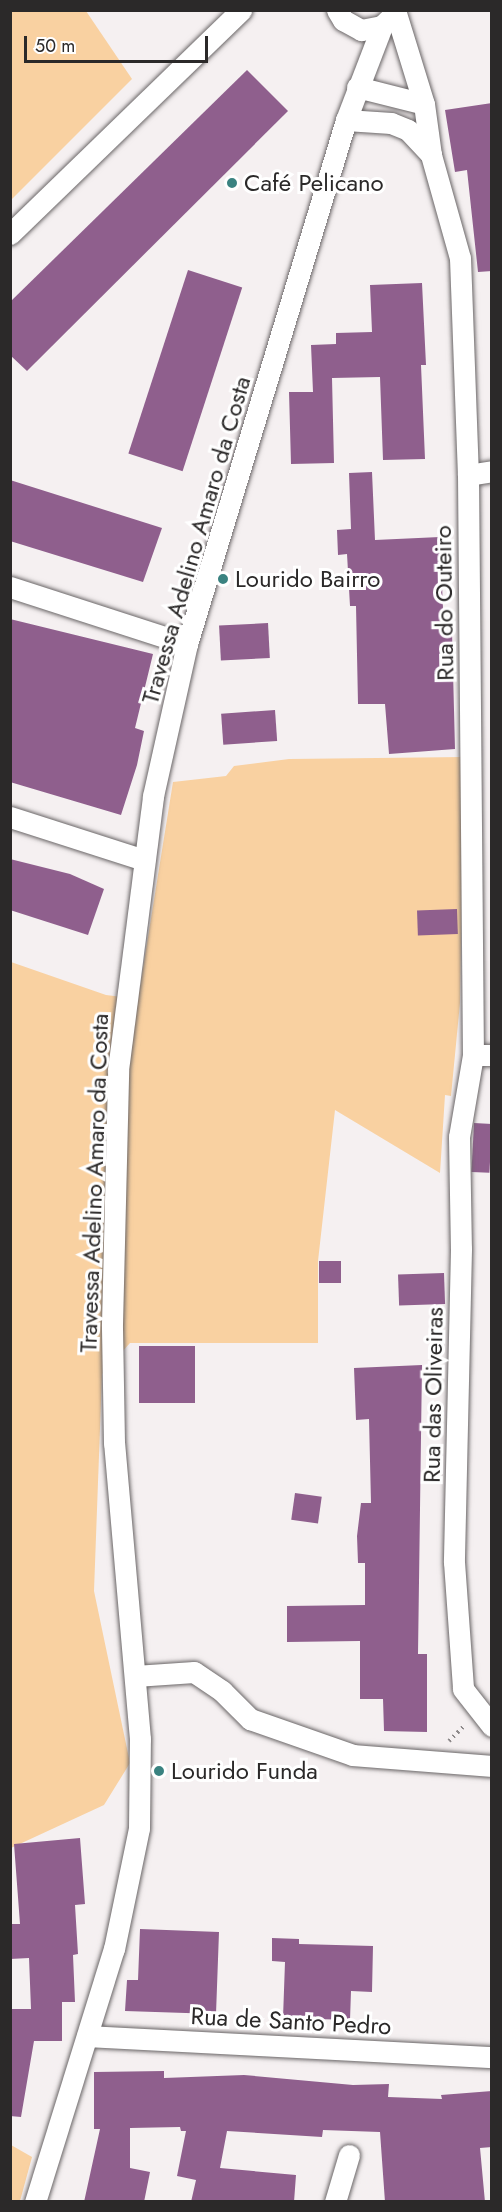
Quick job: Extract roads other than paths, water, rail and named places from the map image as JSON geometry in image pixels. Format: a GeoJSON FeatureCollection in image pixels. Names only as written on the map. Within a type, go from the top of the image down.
{"type":"FeatureCollection","features":[{"type":"Feature","properties":{"kind":"street"},"geometry":{"type":"LineString","coordinates":[[10,234],[241,10]]}},
{"type":"Feature","properties":{"kind":"street"},"geometry":{"type":"LineString","coordinates":[[338,15],[372,30],[390,16]]}},
{"type":"Feature","properties":{"kind":"street"},"geometry":{"type":"LineString","coordinates":[[338,15],[359,80],[424,104]]}},
{"type":"Feature","properties":{"kind":"street","name":"Travessa Adelino Amaro da Costa"},"geometry":{"type":"LineString","coordinates":[[35,2202],[114,1949],[139,1828],[140,1739],[114,1443],[112,1324],[118,1070],[153,796],[187,644],[346,120],[359,80],[390,16]]}},
{"type":"Feature","properties":{"kind":"street","name":"Rua do Outeiro"},"geometry":{"type":"LineString","coordinates":[[390,16],[424,104],[431,156],[460,258],[468,475],[482,1055]]}},
{"type":"Feature","properties":{"kind":"street","name":"Rua do Outeiro"},"geometry":{"type":"LineString","coordinates":[[346,120],[391,123],[408,130],[431,156]]}},
{"type":"Feature","properties":{"kind":"street"},"geometry":{"type":"LineString","coordinates":[[468,475],[492,471]]}},
{"type":"Feature","properties":{"kind":"street"},"geometry":{"type":"LineString","coordinates":[[10,587],[187,644]]}},
{"type":"Feature","properties":{"kind":"street"},"geometry":{"type":"LineString","coordinates":[[10,817],[144,860]]}},
{"type":"Feature","properties":{"kind":"street","name":"Rua das Oliveiras"},"geometry":{"type":"LineString","coordinates":[[482,1055],[459,1137],[461,1249],[454,1562],[463,1689],[485,1719]]}},
{"type":"Feature","properties":{"kind":"street"},"geometry":{"type":"LineString","coordinates":[[135,1676],[194,1672],[222,1691],[250,1719],[353,1755],[492,1766]]}},
{"type":"Feature","properties":{"kind":"street","name":"Rua de Santo Pedro"},"geometry":{"type":"LineString","coordinates":[[87,2036],[492,2057]]}},
{"type":"Feature","properties":{"kind":"street"},"geometry":{"type":"LineString","coordinates":[[335,2202],[349,2155]]}},
{"type":"Feature","properties":{"kind":"place","name":"Café Pelicano"},"geometry":{"type":"Point","coordinates":[232,183]}},
{"type":"Feature","properties":{"kind":"place","name":"Lourido Bairro"},"geometry":{"type":"Point","coordinates":[223,579]}},
{"type":"Feature","properties":{"kind":"place","name":"Lourido Funda"},"geometry":{"type":"Point","coordinates":[159,1771]}}]}
